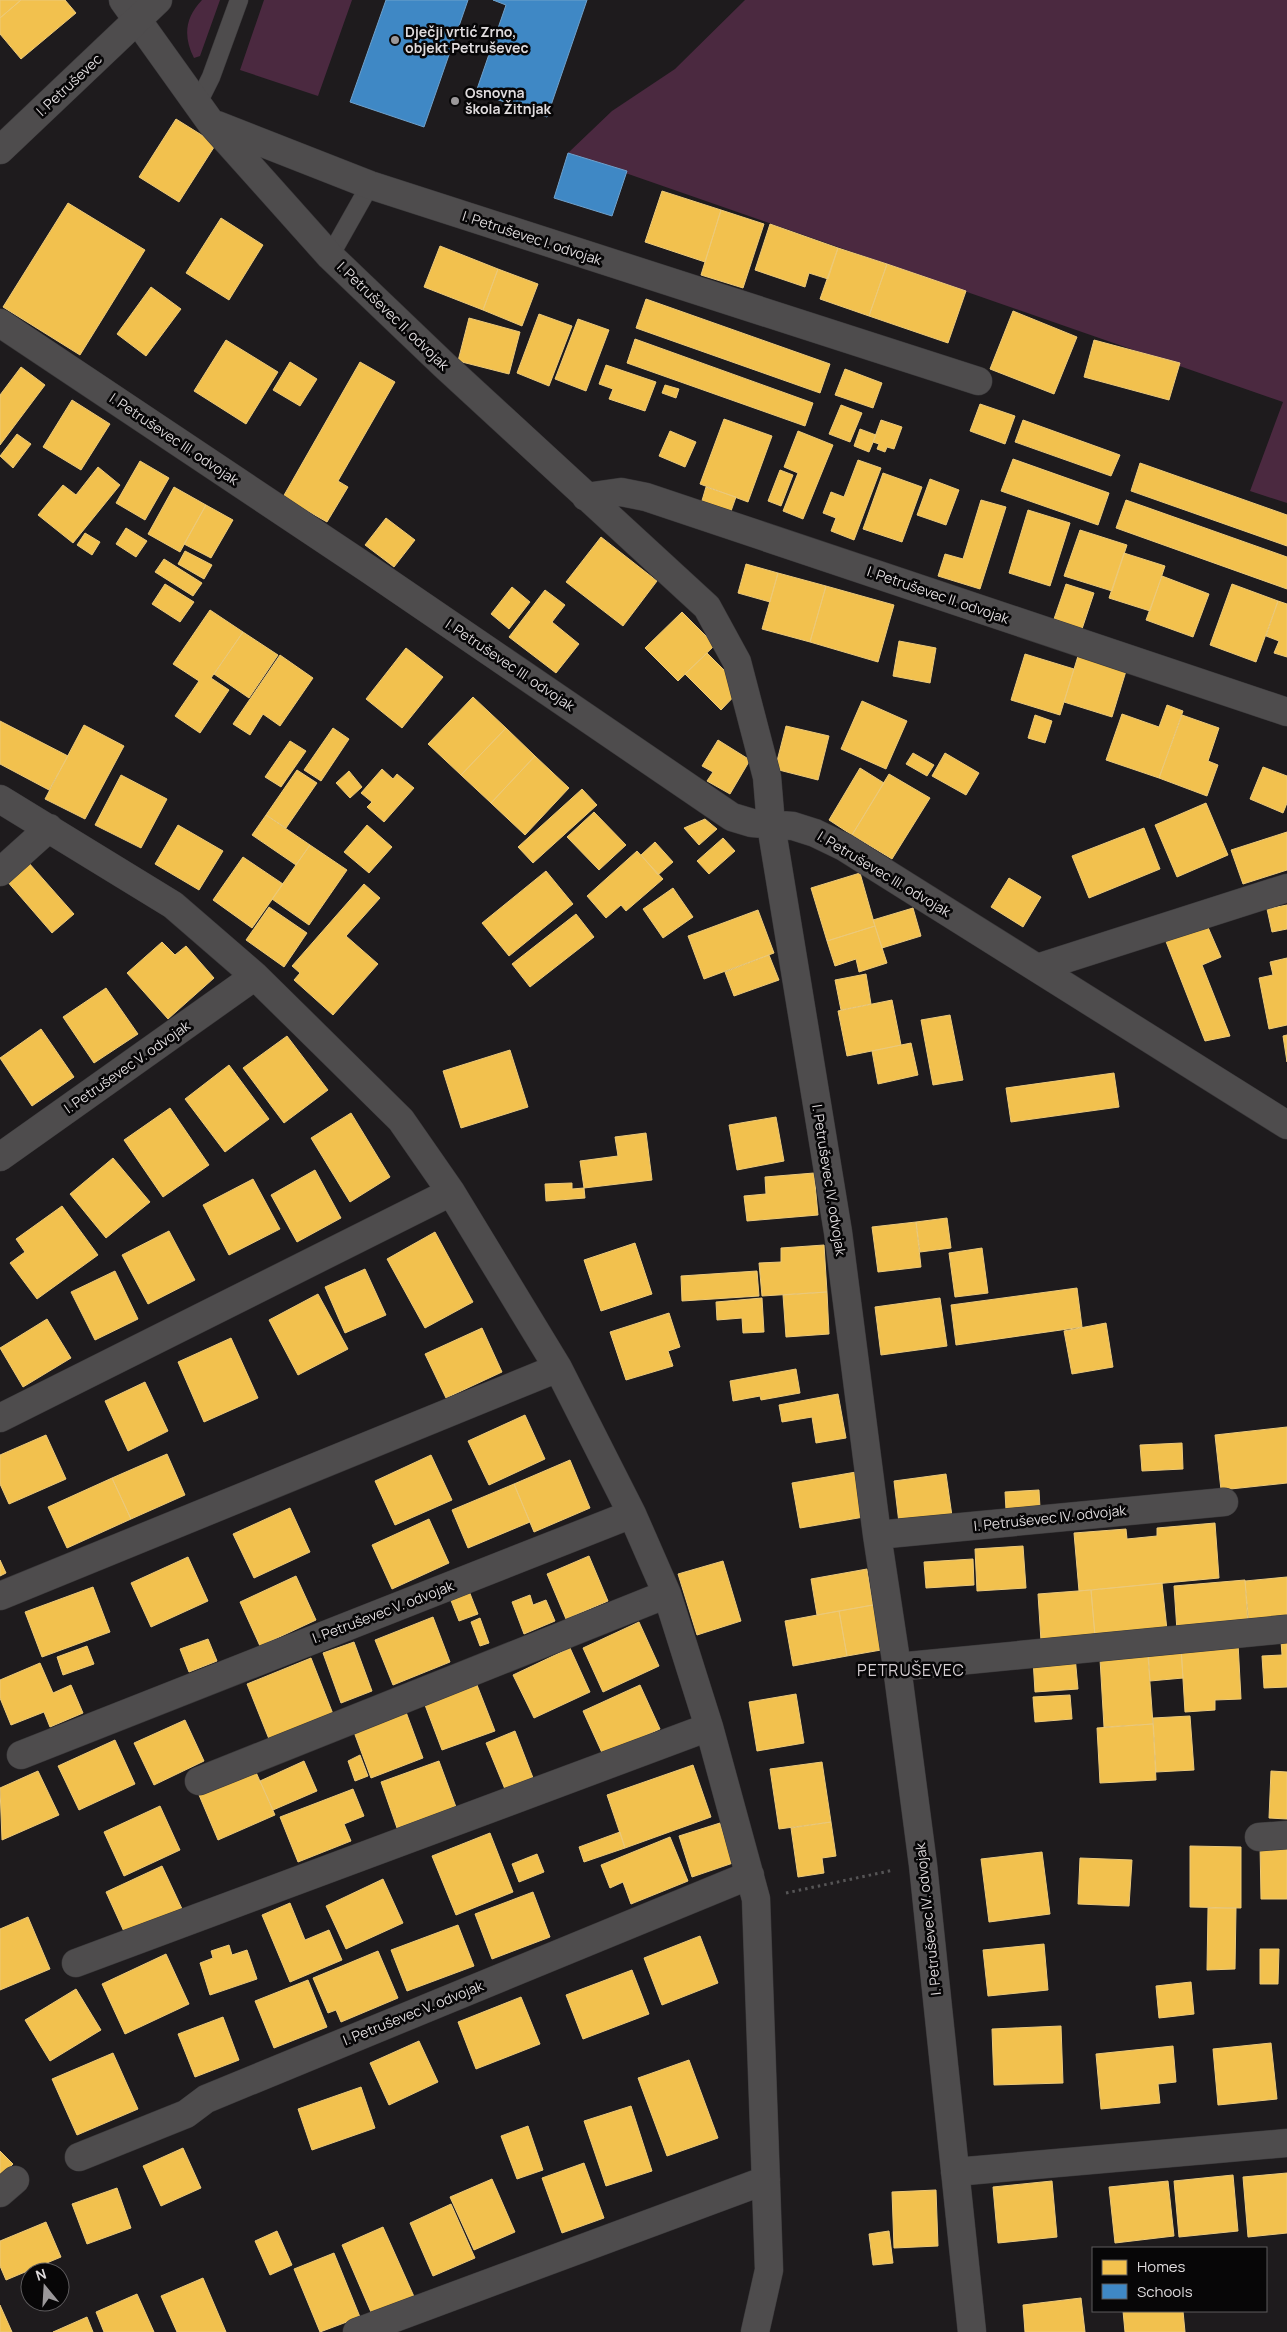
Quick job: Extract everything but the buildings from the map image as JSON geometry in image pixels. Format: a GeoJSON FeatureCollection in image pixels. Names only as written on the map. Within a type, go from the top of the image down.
{"type":"FeatureCollection","features":[{"type":"Feature","properties":{"kind":"street","name":"I. Petruševec"},"geometry":{"type":"LineString","coordinates":[[0,150],[130,10],[158,0]]}},
{"type":"Feature","properties":{"kind":"street"},"geometry":{"type":"LineString","coordinates":[[130,10],[204,114]]}},
{"type":"Feature","properties":{"kind":"street","name":"I. Petruševec I. odvojak"},"geometry":{"type":"LineString","coordinates":[[204,114],[370,185],[978,381]]}},
{"type":"Feature","properties":{"kind":"street","name":"I. Petruševec II. odvojak"},"geometry":{"type":"LineString","coordinates":[[204,114],[330,256],[586,497],[707,607],[737,662],[767,777],[771,825]]}},
{"type":"Feature","properties":{"kind":"street","name":"I. Petruševec III. odvojak"},"geometry":{"type":"LineString","coordinates":[[0,323],[370,570],[732,817],[752,823],[793,826],[808,830],[844,848],[1283,1119]]}},
{"type":"Feature","properties":{"kind":"street","name":"I. Petruševec II. odvojak"},"geometry":{"type":"LineString","coordinates":[[586,497],[621,492],[646,497],[1287,712]]}},
{"type":"Feature","properties":{"kind":"street"},"geometry":{"type":"LineString","coordinates":[[0,799],[173,905],[255,976],[401,1120],[452,1192],[558,1368],[632,1514],[667,1594],[709,1727],[753,1887],[766,2180],[768,2270],[755,2332]]}},
{"type":"Feature","properties":{"kind":"street","name":"I. Petruševec IV. odvojak"},"geometry":{"type":"LineString","coordinates":[[771,825],[838,1232],[877,1535],[898,1667],[923,1865],[972,2332]]}},
{"type":"Feature","properties":{"kind":"street"},"geometry":{"type":"LineString","coordinates":[[0,872],[49,828]]}},
{"type":"Feature","properties":{"kind":"street"},"geometry":{"type":"LineString","coordinates":[[1037,968],[1287,888]]}},
{"type":"Feature","properties":{"kind":"street","name":"I. Petruševec V. odvojak"},"geometry":{"type":"LineString","coordinates":[[0,1157],[255,976]]}},
{"type":"Feature","properties":{"kind":"street"},"geometry":{"type":"LineString","coordinates":[[0,1418],[452,1192]]}},
{"type":"Feature","properties":{"kind":"street"},"geometry":{"type":"LineString","coordinates":[[0,1596],[558,1368]]}},
{"type":"Feature","properties":{"kind":"street","name":"I. Petruševec IV. odvojak"},"geometry":{"type":"LineString","coordinates":[[877,1535],[1224,1502]]}},
{"type":"Feature","properties":{"kind":"street","name":"I. Petruševec V. odvojak"},"geometry":{"type":"LineString","coordinates":[[21,1755],[632,1514]]}},
{"type":"Feature","properties":{"kind":"street"},"geometry":{"type":"LineString","coordinates":[[199,1781],[667,1594]]}},
{"type":"Feature","properties":{"kind":"street"},"geometry":{"type":"LineString","coordinates":[[898,1667],[1287,1628]]}},
{"type":"Feature","properties":{"kind":"street"},"geometry":{"type":"LineString","coordinates":[[76,1963],[709,1727]]}},
{"type":"Feature","properties":{"kind":"street"},"geometry":{"type":"LineString","coordinates":[[1259,1837],[1287,1835]]}},
{"type":"Feature","properties":{"kind":"street","name":"I. Petruševec V. odvojak"},"geometry":{"type":"LineString","coordinates":[[79,2157],[186,2114],[206,2099],[753,1887]]}},
{"type":"Feature","properties":{"kind":"street"},"geometry":{"type":"LineString","coordinates":[[955,2172],[1287,2143]]}},
{"type":"Feature","properties":{"kind":"street"},"geometry":{"type":"LineString","coordinates":[[357,2332],[766,2180]]}},
{"type":"Feature","properties":{"kind":"lane"},"geometry":{"type":"LineString","coordinates":[[204,114],[211,77],[239,0]]}},
{"type":"Feature","properties":{"kind":"lane"},"geometry":{"type":"LineString","coordinates":[[330,256],[370,185]]}},
{"type":"Feature","properties":{"kind":"path"},"geometry":{"type":"LineString","coordinates":[[753,1887],[923,1865]]}},
{"type":"Feature","properties":{"kind":"shaded area"},"geometry":{"type":"Polygon","coordinates":[[[202,0],[220,0],[200,56],[194,58],[187,35],[189,20],[202,0]]]}},
{"type":"Feature","properties":{"kind":"shaded area"},"geometry":{"type":"Polygon","coordinates":[[[264,0],[352,0],[318,96],[240,70],[264,0]]]}},
{"type":"Feature","properties":{"kind":"shaded area"},"geometry":{"type":"Polygon","coordinates":[[[745,0],[1287,0],[1287,503],[1250,491],[1283,402],[568,153],[612,111],[675,69],[745,0]]]}},
{"type":"Feature","properties":{"kind":"place","name":"Dječji vrtić Zrno, objekt Petruševec"},"geometry":{"type":"Point","coordinates":[395,40]}},
{"type":"Feature","properties":{"kind":"place","name":"Osnovna škola Žitnjak"},"geometry":{"type":"Point","coordinates":[455,101]}},
{"type":"Feature","properties":{"kind":"district","name":"PETRUŠEVEC"},"geometry":{"type":"Point","coordinates":[911,1670]}}]}
